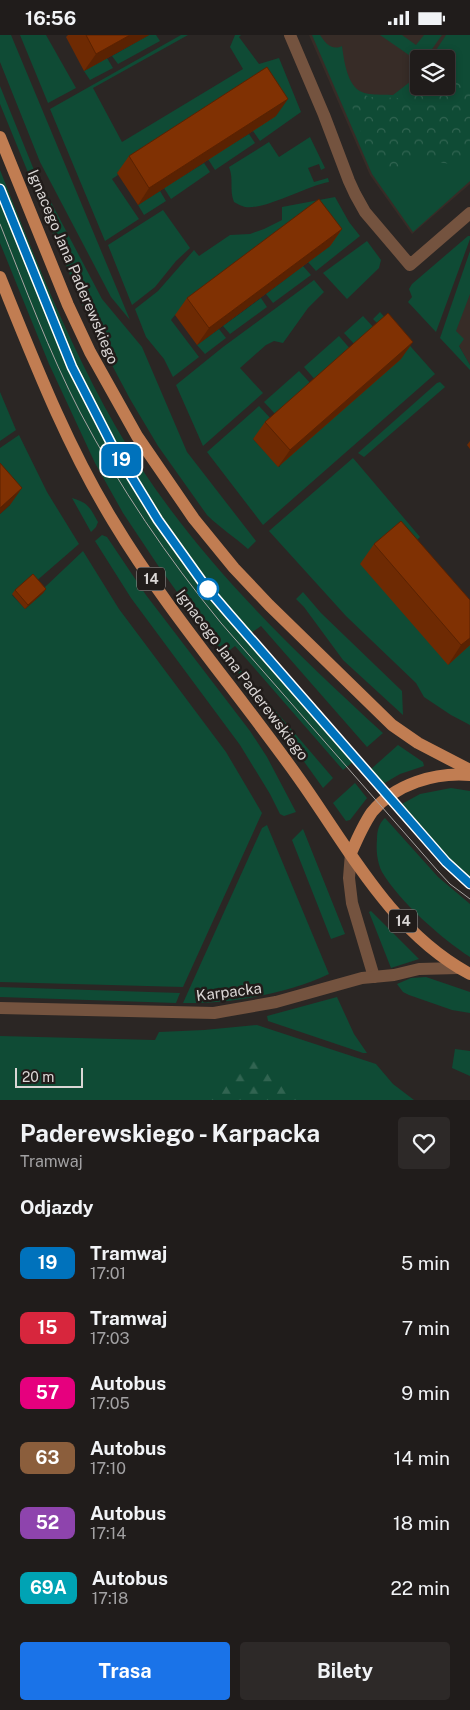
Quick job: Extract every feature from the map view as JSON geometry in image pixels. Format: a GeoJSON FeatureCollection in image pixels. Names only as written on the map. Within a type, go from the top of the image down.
{"type":"FeatureCollection","features":[{"type":"Feature","properties":{"kind":"main road","name":"Ignacego Jana Paderewskiego"},"geometry":{"type":"LineString","coordinates":[[0,137],[68,305],[90,351],[137,436],[164,478],[194,519],[234,568],[269,605],[392,725],[418,743],[470,770]]}},
{"type":"Feature","properties":{"kind":"main road","name":"Ignacego Jana Paderewskiego"},"geometry":{"type":"LineString","coordinates":[[0,277],[63,429],[112,521],[167,602],[261,725],[375,888],[401,920],[441,957],[470,974]]}},
{"type":"Feature","properties":{"kind":"main road"},"geometry":{"type":"LineString","coordinates":[[351,853],[361,830],[373,811],[397,791],[413,783],[433,777],[470,775]]}},
{"type":"Feature","properties":{"kind":"street"},"geometry":{"type":"LineString","coordinates":[[290,35],[355,194],[365,212],[410,265],[470,213]]}},
{"type":"Feature","properties":{"kind":"street"},"geometry":{"type":"LineString","coordinates":[[351,853],[349,878],[352,903],[374,977]]}},
{"type":"Feature","properties":{"kind":"street","name":"Karpacka"},"geometry":{"type":"LineString","coordinates":[[0,1008],[214,1013],[276,1002],[348,981],[419,969],[458,967]]}},
{"type":"Feature","properties":{"kind":"shaded area"},"geometry":{"type":"Polygon","coordinates":[[[309,35],[470,35],[470,184],[412,234],[370,175],[309,35]]]}},
{"type":"Feature","properties":{"kind":"shaded area"},"geometry":{"type":"Polygon","coordinates":[[[470,269],[470,365],[452,329],[470,269]]]}},
{"type":"Feature","properties":{"kind":"green space"},"geometry":{"type":"Polygon","coordinates":[[[0,35],[11,35],[130,320],[111,297],[40,162],[0,62],[0,35]]]}},
{"type":"Feature","properties":{"kind":"green space"},"geometry":{"type":"Polygon","coordinates":[[[20,35],[46,35],[76,88],[48,103],[20,35]]]}},
{"type":"Feature","properties":{"kind":"green space"},"geometry":{"type":"Polygon","coordinates":[[[149,35],[156,35],[160,41],[118,64],[112,56],[149,35]]]}},
{"type":"Feature","properties":{"kind":"green space"},"geometry":{"type":"Polygon","coordinates":[[[181,35],[188,35],[93,88],[122,142],[243,69],[230,47],[235,35],[241,35],[239,37],[259,64],[279,58],[301,112],[260,141],[253,131],[117,173],[118,175],[112,179],[139,219],[105,241],[50,109],[181,35]]]}},
{"type":"Feature","properties":{"kind":"green space"},"geometry":{"type":"Polygon","coordinates":[[[312,35],[320,35],[332,47],[342,46],[350,79],[357,89],[362,92],[393,95],[410,82],[410,95],[455,95],[455,50],[436,50],[446,35],[470,35],[470,181],[413,232],[372,174],[312,35]]]}},
{"type":"Feature","properties":{"kind":"green space"},"geometry":{"type":"Polygon","coordinates":[[[380,35],[402,35],[416,45],[424,35],[442,35],[431,50],[410,50],[410,56],[380,35]]]}},
{"type":"Feature","properties":{"kind":"green space"},"geometry":{"type":"Polygon","coordinates":[[[107,58],[113,68],[90,80],[84,71],[107,58]]]}},
{"type":"Feature","properties":{"kind":"green space"},"geometry":{"type":"Polygon","coordinates":[[[455,78],[470,90],[470,148],[459,165],[436,162],[429,157],[415,158],[397,169],[390,170],[368,152],[350,101],[361,94],[371,97],[398,98],[410,88],[410,95],[455,95],[455,78]]]}},
{"type":"Feature","properties":{"kind":"green space"},"geometry":{"type":"Polygon","coordinates":[[[0,86],[34,170],[102,299],[142,347],[187,452],[256,541],[248,549],[207,515],[158,446],[130,399],[81,302],[0,104],[0,86]]]}},
{"type":"Feature","properties":{"kind":"green space"},"geometry":{"type":"Polygon","coordinates":[[[249,134],[255,143],[215,170],[208,159],[249,134]]]}},
{"type":"Feature","properties":{"kind":"green space"},"geometry":{"type":"Polygon","coordinates":[[[310,137],[325,168],[321,170],[319,164],[308,168],[314,182],[328,178],[329,182],[264,205],[245,207],[234,202],[229,167],[269,142],[279,157],[310,137]]]}},
{"type":"Feature","properties":{"kind":"green space"},"geometry":{"type":"Polygon","coordinates":[[[204,163],[210,172],[171,199],[164,188],[204,163]]]}},
{"type":"Feature","properties":{"kind":"green space"},"geometry":{"type":"Polygon","coordinates":[[[0,170],[40,268],[83,365],[116,427],[143,471],[172,512],[238,590],[309,663],[383,733],[367,747],[261,626],[251,633],[359,757],[343,770],[235,646],[226,653],[333,778],[323,788],[157,564],[123,513],[95,463],[49,364],[0,243],[0,170]]]}},
{"type":"Feature","properties":{"kind":"green space"},"geometry":{"type":"Polygon","coordinates":[[[160,191],[166,201],[144,215],[138,205],[160,191]]]}},
{"type":"Feature","properties":{"kind":"green space"},"geometry":{"type":"Polygon","coordinates":[[[335,197],[349,222],[360,236],[316,271],[308,262],[330,246],[175,315],[171,320],[199,357],[173,377],[164,359],[146,337],[135,309],[158,291],[194,250],[199,256],[230,235],[250,234],[264,229],[282,220],[282,207],[335,197]]]}},
{"type":"Feature","properties":{"kind":"green space"},"geometry":{"type":"Polygon","coordinates":[[[163,210],[190,248],[176,261],[155,287],[132,305],[108,245],[163,210]]]}},
{"type":"Feature","properties":{"kind":"green space"},"geometry":{"type":"Polygon","coordinates":[[[470,236],[470,239],[436,332],[408,302],[412,297],[409,289],[412,284],[470,236]]]}},
{"type":"Feature","properties":{"kind":"green space"},"geometry":{"type":"Polygon","coordinates":[[[367,241],[381,260],[379,268],[347,299],[323,273],[367,241]]]}},
{"type":"Feature","properties":{"kind":"green space"},"geometry":{"type":"Polygon","coordinates":[[[470,251],[470,294],[456,331],[464,339],[459,346],[470,365],[470,370],[440,338],[470,251]]]}},
{"type":"Feature","properties":{"kind":"green space"},"geometry":{"type":"Polygon","coordinates":[[[303,266],[311,275],[273,303],[266,294],[303,266]]]}},
{"type":"Feature","properties":{"kind":"green space"},"geometry":{"type":"Polygon","coordinates":[[[314,280],[324,292],[308,308],[283,343],[274,341],[266,345],[240,368],[263,393],[203,446],[176,385],[223,347],[314,280]]]}},
{"type":"Feature","properties":{"kind":"green space"},"geometry":{"type":"Polygon","coordinates":[[[261,298],[267,307],[230,334],[223,326],[261,298]]]}},
{"type":"Feature","properties":{"kind":"green space"},"geometry":{"type":"Polygon","coordinates":[[[380,312],[435,374],[263,525],[207,452],[259,406],[273,421],[253,439],[279,467],[381,327],[373,319],[380,312]]]}},
{"type":"Feature","properties":{"kind":"green space"},"geometry":{"type":"Polygon","coordinates":[[[363,316],[376,330],[357,347],[344,333],[363,316]]]}},
{"type":"Feature","properties":{"kind":"green space"},"geometry":{"type":"Polygon","coordinates":[[[219,329],[226,338],[205,354],[197,345],[219,329]]]}},
{"type":"Feature","properties":{"kind":"green space"},"geometry":{"type":"Polygon","coordinates":[[[339,336],[352,351],[317,382],[304,367],[339,336]]]}},
{"type":"Feature","properties":{"kind":"green space"},"geometry":{"type":"Polygon","coordinates":[[[299,371],[313,386],[278,417],[264,402],[299,371]]]}},
{"type":"Feature","properties":{"kind":"green space"},"geometry":{"type":"Polygon","coordinates":[[[440,382],[445,387],[364,457],[358,453],[437,383],[440,382]]]}},
{"type":"Feature","properties":{"kind":"green space"},"geometry":{"type":"Polygon","coordinates":[[[0,392],[16,430],[0,441],[0,392]]]}},
{"type":"Feature","properties":{"kind":"green space"},"geometry":{"type":"Polygon","coordinates":[[[19,435],[47,492],[79,544],[34,583],[12,595],[25,609],[83,551],[119,609],[226,752],[262,813],[183,987],[0,982],[0,514],[10,505],[0,493],[0,448],[19,435]]]}},
{"type":"Feature","properties":{"kind":"green space"},"geometry":{"type":"Polygon","coordinates":[[[353,458],[420,537],[401,555],[470,645],[470,725],[424,697],[416,683],[346,616],[269,531],[353,458]]]}},
{"type":"Feature","properties":{"kind":"green space"},"geometry":{"type":"Polygon","coordinates":[[[72,498],[82,502],[93,513],[98,522],[91,532],[72,498]]]}},
{"type":"Feature","properties":{"kind":"green space"},"geometry":{"type":"Polygon","coordinates":[[[102,535],[107,537],[146,595],[250,731],[267,757],[296,812],[284,816],[280,814],[240,745],[131,598],[95,541],[102,535]]]}},
{"type":"Feature","properties":{"kind":"green space"},"geometry":{"type":"Polygon","coordinates":[[[303,592],[321,613],[402,691],[403,715],[343,660],[296,599],[303,592]]]}},
{"type":"Feature","properties":{"kind":"green space"},"geometry":{"type":"Polygon","coordinates":[[[398,745],[423,762],[424,766],[400,774],[383,784],[370,770],[398,745]]]}},
{"type":"Feature","properties":{"kind":"green space"},"geometry":{"type":"Polygon","coordinates":[[[355,783],[367,798],[350,820],[346,821],[333,803],[355,783]]]}},
{"type":"Feature","properties":{"kind":"green space"},"geometry":{"type":"Polygon","coordinates":[[[451,788],[470,791],[470,879],[452,863],[400,805],[420,794],[451,788]]]}},
{"type":"Feature","properties":{"kind":"green space"},"geometry":{"type":"Polygon","coordinates":[[[385,818],[438,877],[470,904],[470,957],[422,919],[399,895],[382,872],[377,856],[377,836],[380,825],[385,818]]]}},
{"type":"Feature","properties":{"kind":"green space"},"geometry":{"type":"Polygon","coordinates":[[[267,825],[329,974],[295,987],[238,1000],[183,1003],[262,828],[267,825]]]}},
{"type":"Feature","properties":{"kind":"green space"},"geometry":{"type":"Polygon","coordinates":[[[303,829],[345,934],[331,939],[292,840],[303,829]]]}},
{"type":"Feature","properties":{"kind":"green space"},"geometry":{"type":"Polygon","coordinates":[[[371,911],[419,959],[391,968],[369,912],[371,911]]]}},
{"type":"Feature","properties":{"kind":"green space"},"geometry":{"type":"Polygon","coordinates":[[[426,977],[470,992],[470,1013],[452,1010],[409,995],[403,992],[397,984],[411,978],[426,977]]]}},
{"type":"Feature","properties":{"kind":"green space"},"geometry":{"type":"Polygon","coordinates":[[[0,987],[180,993],[176,1003],[0,997],[0,987]]]}},
{"type":"Feature","properties":{"kind":"green space"},"geometry":{"type":"Polygon","coordinates":[[[337,997],[354,1034],[367,1053],[268,1021],[267,1016],[337,997]]]}},
{"type":"Feature","properties":{"kind":"green space"},"geometry":{"type":"Polygon","coordinates":[[[257,1025],[376,1064],[393,1084],[414,1100],[0,1100],[0,1036],[155,1040],[159,1032],[257,1025]]]}},
{"type":"Feature","properties":{"kind":"green space"},"geometry":{"type":"Polygon","coordinates":[[[455,1049],[470,1051],[470,1076],[452,1068],[455,1049]]]}},
{"type":"Feature","properties":{"kind":"green space"},"geometry":{"type":"Polygon","coordinates":[[[258,1057],[301,1100],[211,1100],[228,1075],[243,1058],[258,1057]]]}},
{"type":"Feature","properties":{"kind":"building"},"geometry":{"type":"Polygon","coordinates":[[[86,35],[130,35],[96,54],[86,35]]]}},
{"type":"Feature","properties":{"kind":"building"},"geometry":{"type":"Polygon","coordinates":[[[267,67],[288,99],[149,188],[129,156],[267,67]]]}},
{"type":"Feature","properties":{"kind":"building"},"geometry":{"type":"Polygon","coordinates":[[[319,199],[342,229],[209,328],[187,298],[319,199]]]}},
{"type":"Feature","properties":{"kind":"building"},"geometry":{"type":"Polygon","coordinates":[[[388,313],[413,342],[290,450],[265,422],[388,313]]]}},
{"type":"Feature","properties":{"kind":"building"},"geometry":{"type":"Polygon","coordinates":[[[0,463],[22,488],[0,508],[0,463]]]}},
{"type":"Feature","properties":{"kind":"building"},"geometry":{"type":"Polygon","coordinates":[[[401,521],[470,600],[470,638],[461,645],[374,544],[401,521]]]}},
{"type":"Feature","properties":{"kind":"building"},"geometry":{"type":"Polygon","coordinates":[[[33,574],[46,589],[28,605],[15,590],[33,574]]]}},
{"type":"Feature","properties":{"kind":"tram line"},"geometry":{"type":"LineString","coordinates":[[0,189],[72,368],[112,445],[158,520],[206,587],[446,862],[470,884]]}},
{"type":"Feature","properties":{"kind":"tram line","name":"19"},"geometry":{"type":"LineString","coordinates":[[0,189],[72,367],[112,445],[158,520],[206,587],[446,862],[470,884]]}},
{"type":"Feature","properties":{"kind":"tram line"},"geometry":{"type":"LineString","coordinates":[[0,224],[48,343],[80,412],[111,468],[163,547],[221,623],[437,870],[450,884],[470,899]]}}]}
